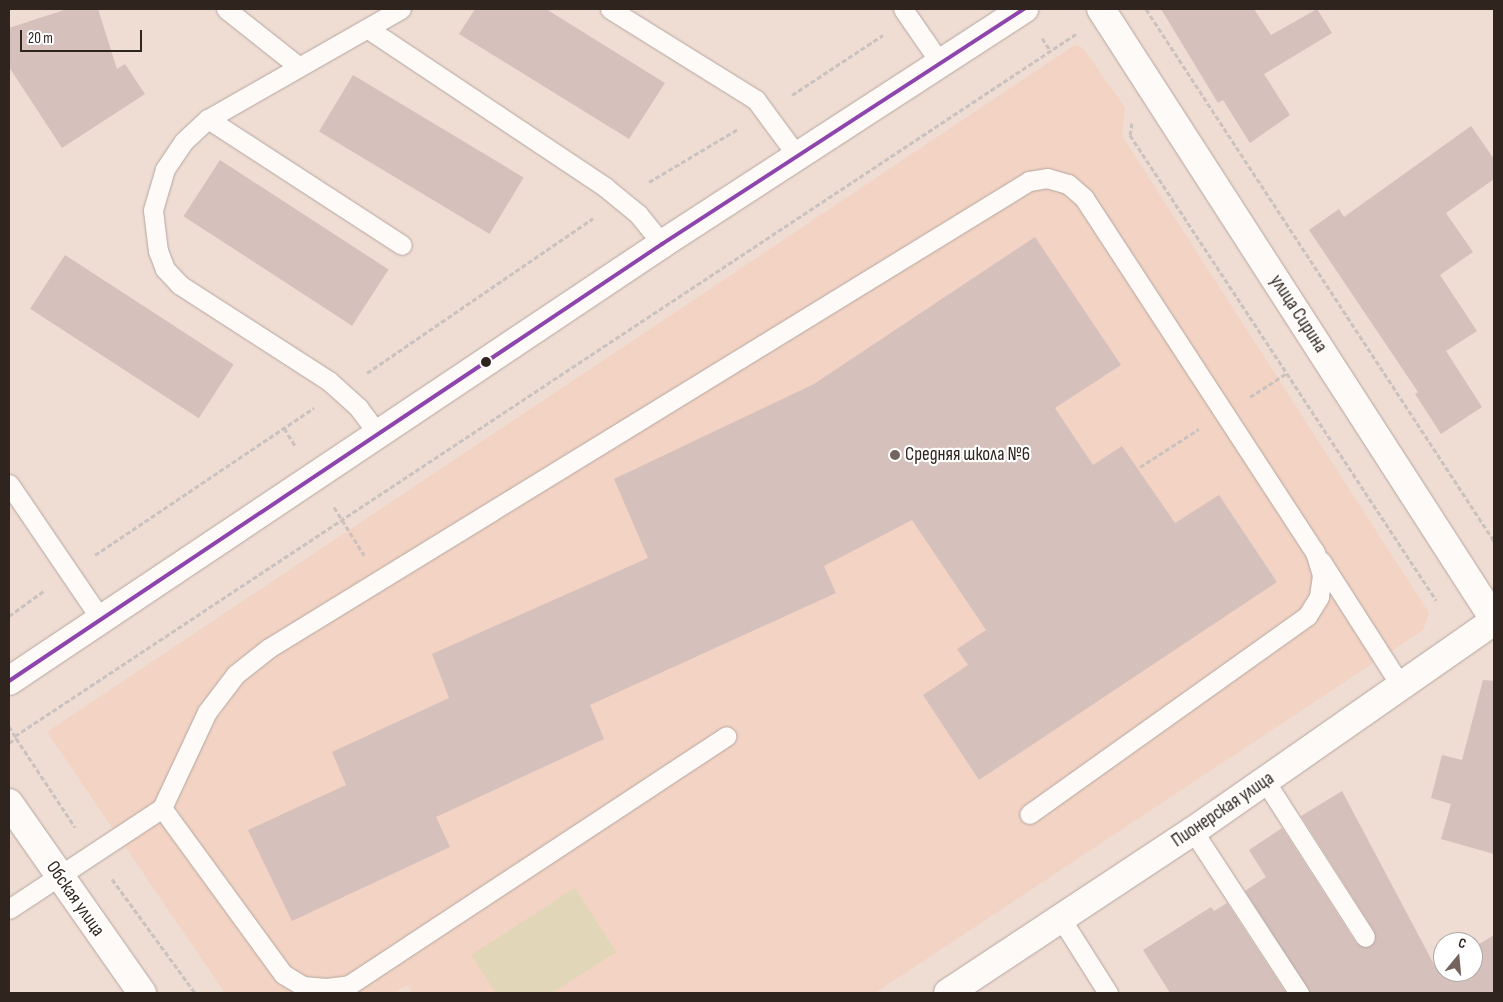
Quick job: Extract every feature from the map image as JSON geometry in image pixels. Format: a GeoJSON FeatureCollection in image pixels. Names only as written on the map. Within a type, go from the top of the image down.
{"type":"FeatureCollection","features":[{"type":"Feature","properties":{"kind":"street"},"geometry":{"type":"LineString","coordinates":[[9,681],[662,244],[1024,9]]}},
{"type":"Feature","properties":{"kind":"street","name":"улица Сирина"},"geometry":{"type":"LineString","coordinates":[[1101,9],[1494,620]]}},
{"type":"Feature","properties":{"kind":"street","name":"Пионерская улица"},"geometry":{"type":"LineString","coordinates":[[948,993],[1060,917],[1193,831],[1494,620]]}},
{"type":"Feature","properties":{"kind":"street","name":"Обская улица"},"geometry":{"type":"LineString","coordinates":[[9,803],[142,993]]}},
{"type":"Feature","properties":{"kind":"lane"},"geometry":{"type":"LineString","coordinates":[[226,9],[298,66]]}},
{"type":"Feature","properties":{"kind":"lane"},"geometry":{"type":"LineString","coordinates":[[379,435],[341,391],[180,285],[165,269],[153,230],[156,188],[184,142],[208,120],[298,66],[370,30],[401,9]]}},
{"type":"Feature","properties":{"kind":"lane"},"geometry":{"type":"LineString","coordinates":[[610,9],[740,88],[767,112],[798,157]]}},
{"type":"Feature","properties":{"kind":"lane"},"geometry":{"type":"LineString","coordinates":[[907,13],[941,64]]}},
{"type":"Feature","properties":{"kind":"lane"},"geometry":{"type":"LineString","coordinates":[[370,30],[620,199],[662,244]]}},
{"type":"Feature","properties":{"kind":"lane"},"geometry":{"type":"LineString","coordinates":[[208,120],[402,245]]}},
{"type":"Feature","properties":{"kind":"lane"},"geometry":{"type":"LineString","coordinates":[[9,909],[162,808],[207,712],[236,674],[269,648],[1029,181],[1047,178],[1068,184],[1084,198],[1401,686]]}},
{"type":"Feature","properties":{"kind":"lane"},"geometry":{"type":"LineString","coordinates":[[9,484],[102,620]]}},
{"type":"Feature","properties":{"kind":"lane"},"geometry":{"type":"LineString","coordinates":[[1029,814],[1307,616],[1319,598],[1322,575],[1315,552]]}},
{"type":"Feature","properties":{"kind":"lane"},"geometry":{"type":"LineString","coordinates":[[162,808],[283,974],[304,986],[326,988],[349,985],[726,736]]}},
{"type":"Feature","properties":{"kind":"lane"},"geometry":{"type":"LineString","coordinates":[[1264,781],[1366,937]]}},
{"type":"Feature","properties":{"kind":"lane"},"geometry":{"type":"LineString","coordinates":[[1193,831],[1299,993]]}},
{"type":"Feature","properties":{"kind":"lane"},"geometry":{"type":"LineString","coordinates":[[1060,917],[1108,993]]}},
{"type":"Feature","properties":{"kind":"path"},"geometry":{"type":"LineString","coordinates":[[1146,9],[1494,541]]}},
{"type":"Feature","properties":{"kind":"path"},"geometry":{"type":"LineString","coordinates":[[9,616],[70,571],[341,391],[620,199],[767,112],[907,13]]}},
{"type":"Feature","properties":{"kind":"path"},"geometry":{"type":"LineString","coordinates":[[9,743],[15,736],[343,521],[1081,30]]}},
{"type":"Feature","properties":{"kind":"path"},"geometry":{"type":"LineString","coordinates":[[1132,118],[1130,135],[1438,603]]}},
{"type":"Feature","properties":{"kind":"path"},"geometry":{"type":"LineString","coordinates":[[343,521],[349,531]]}},
{"type":"Feature","properties":{"kind":"path"},"geometry":{"type":"LineString","coordinates":[[9,726],[15,736]]}},
{"type":"Feature","properties":{"kind":"shaded area","name":"Средняя школа №6"},"geometry":{"type":"Polygon","coordinates":[[[1075,45],[1083,48],[1125,108],[1122,136],[1429,613],[1423,630],[875,993],[412,993],[407,985],[394,993],[225,993],[47,732],[1075,45]]]}},
{"type":"Feature","properties":{"kind":"shaded area"},"geometry":{"type":"Polygon","coordinates":[[[575,888],[616,952],[552,993],[496,993],[471,955],[575,888]]]}},
{"type":"Feature","properties":{"kind":"building"},"geometry":{"type":"Polygon","coordinates":[[[67,9],[98,9],[117,69],[125,64],[145,94],[62,148],[9,67],[9,28],[67,9]]]}},
{"type":"Feature","properties":{"kind":"building"},"geometry":{"type":"Polygon","coordinates":[[[475,9],[546,9],[665,83],[629,139],[459,34],[475,9]]]}},
{"type":"Feature","properties":{"kind":"building"},"geometry":{"type":"Polygon","coordinates":[[[1161,9],[1254,9],[1271,35],[1317,9],[1332,33],[1264,74],[1290,115],[1250,143],[1223,100],[1218,103],[1161,9]]]}},
{"type":"Feature","properties":{"kind":"building"},"geometry":{"type":"Polygon","coordinates":[[[353,75],[524,177],[490,234],[319,132],[353,75]]]}},
{"type":"Feature","properties":{"kind":"building"},"geometry":{"type":"Polygon","coordinates":[[[1471,126],[1494,159],[1494,179],[1446,213],[1473,252],[1440,275],[1477,331],[1446,351],[1482,407],[1441,434],[1415,394],[1418,392],[1309,230],[1339,209],[1344,217],[1471,126]]]}},
{"type":"Feature","properties":{"kind":"building"},"geometry":{"type":"Polygon","coordinates":[[[220,160],[389,269],[352,326],[184,216],[220,160]]]}},
{"type":"Feature","properties":{"kind":"building"},"geometry":{"type":"Polygon","coordinates":[[[1035,237],[1121,365],[1055,408],[1093,465],[1122,446],[1175,523],[1219,495],[1277,582],[979,780],[923,695],[968,665],[957,649],[986,630],[912,520],[824,566],[836,593],[590,705],[604,739],[436,817],[450,847],[292,921],[248,830],[346,785],[332,752],[449,698],[432,654],[648,558],[614,479],[814,384],[1035,237]]]}},
{"type":"Feature","properties":{"kind":"building"},"geometry":{"type":"Polygon","coordinates":[[[65,255],[234,364],[199,418],[30,309],[65,255]]]}},
{"type":"Feature","properties":{"kind":"building"},"geometry":{"type":"Polygon","coordinates":[[[1483,680],[1494,681],[1494,854],[1441,839],[1451,804],[1431,798],[1442,755],[1462,760],[1483,680]]]}},
{"type":"Feature","properties":{"kind":"building"},"geometry":{"type":"Polygon","coordinates":[[[1342,791],[1433,962],[1433,982],[1483,982],[1483,942],[1494,935],[1494,993],[1310,993],[1245,891],[1266,877],[1249,850],[1282,828],[1356,943],[1371,946],[1374,931],[1301,816],[1342,791]]]}},
{"type":"Feature","properties":{"kind":"building"},"geometry":{"type":"Polygon","coordinates":[[[1227,903],[1286,993],[1170,993],[1143,950],[1211,907],[1214,911],[1227,903]]]}},
{"type":"Feature","properties":{"kind":"transit line"},"geometry":{"type":"LineString","coordinates":[[9,681],[662,244],[1024,9]]}},
{"type":"Feature","properties":{"kind":"place","name":"Средняя школа №6"},"geometry":{"type":"Point","coordinates":[895,455]}}]}
